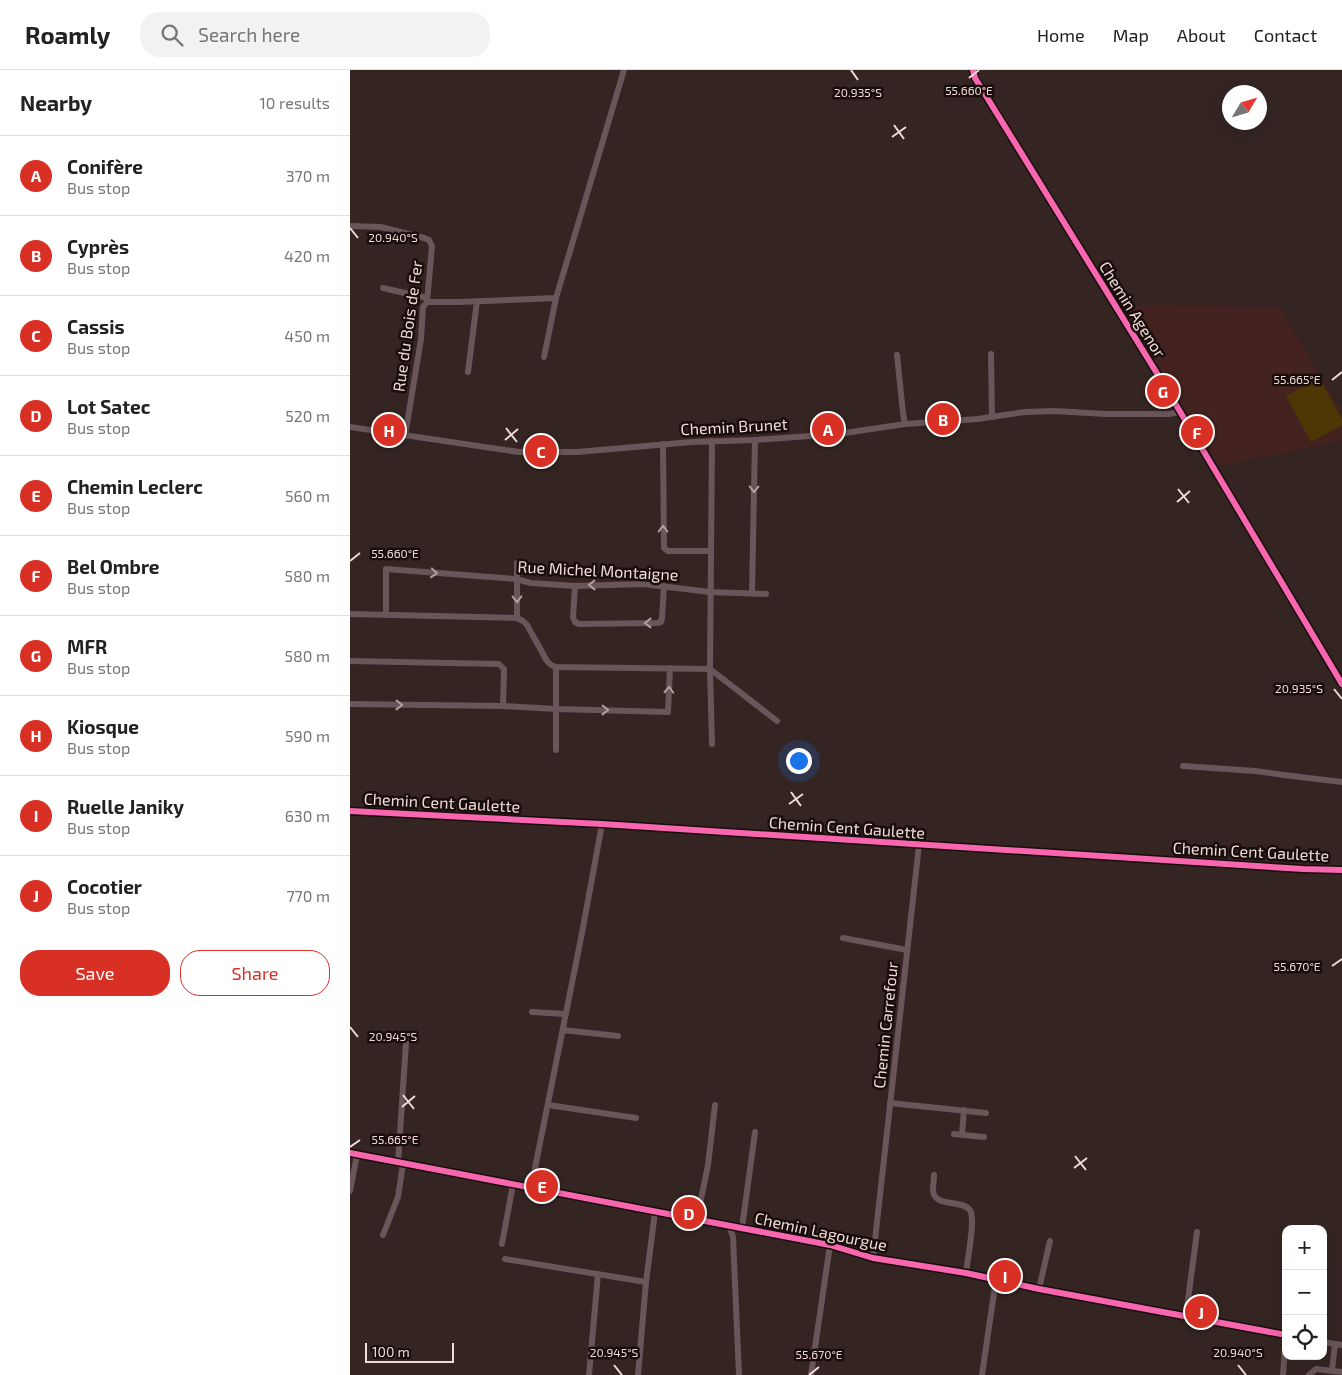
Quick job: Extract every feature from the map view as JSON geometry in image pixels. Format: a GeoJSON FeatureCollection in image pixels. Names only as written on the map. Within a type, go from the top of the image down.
{"type":"FeatureCollection","features":[{"type":"Feature","properties":{"kind":"main road","name":"Chemin Agenor"},"geometry":{"type":"LineString","coordinates":[[964,70],[974,74],[1179,410],[1342,684]]}},
{"type":"Feature","properties":{"kind":"street"},"geometry":{"type":"LineString","coordinates":[[544,357],[556,298],[624,70]]}},
{"type":"Feature","properties":{"kind":"street","name":"Rue du Bois de Fer"},"geometry":{"type":"LineString","coordinates":[[350,226],[381,228],[424,238],[432,246],[427,300],[423,307],[421,338],[405,436]]}},
{"type":"Feature","properties":{"kind":"street"},"geometry":{"type":"LineString","coordinates":[[382,288],[427,300],[477,301],[556,298]]}},
{"type":"Feature","properties":{"kind":"street"},"geometry":{"type":"LineString","coordinates":[[468,372],[477,301]]}},
{"type":"Feature","properties":{"kind":"street"},"geometry":{"type":"LineString","coordinates":[[991,354],[992,417]]}},
{"type":"Feature","properties":{"kind":"street"},"geometry":{"type":"LineString","coordinates":[[898,355],[905,424]]}},
{"type":"Feature","properties":{"kind":"street","name":"Chemin Brunet"},"geometry":{"type":"LineString","coordinates":[[350,427],[519,452],[577,452],[663,444],[838,434],[905,424],[992,417],[1025,412],[1169,414],[1179,410]]}},
{"type":"Feature","properties":{"kind":"street"},"geometry":{"type":"LineString","coordinates":[[752,593],[755,440]]}},
{"type":"Feature","properties":{"kind":"street"},"geometry":{"type":"LineString","coordinates":[[712,442],[710,592],[712,744]]}},
{"type":"Feature","properties":{"kind":"street"},"geometry":{"type":"LineString","coordinates":[[663,444],[664,548],[668,551],[711,551]]}},
{"type":"Feature","properties":{"kind":"street"},"geometry":{"type":"LineString","coordinates":[[517,563],[517,618]]}},
{"type":"Feature","properties":{"kind":"street","name":"Rue Michel Montaigne"},"geometry":{"type":"LineString","coordinates":[[386,615],[386,569],[516,579],[531,583],[575,586],[643,584],[710,592],[766,594]]}},
{"type":"Feature","properties":{"kind":"street"},"geometry":{"type":"LineString","coordinates":[[575,586],[573,617],[575,622],[579,624],[660,622],[662,618],[664,586]]}},
{"type":"Feature","properties":{"kind":"street"},"geometry":{"type":"LineString","coordinates":[[350,614],[517,618],[527,625],[546,661],[556,667],[710,668],[777,720]]}},
{"type":"Feature","properties":{"kind":"street"},"geometry":{"type":"LineString","coordinates":[[350,661],[499,664],[504,669],[503,706]]}},
{"type":"Feature","properties":{"kind":"street"},"geometry":{"type":"LineString","coordinates":[[556,667],[556,750]]}},
{"type":"Feature","properties":{"kind":"street"},"geometry":{"type":"LineString","coordinates":[[350,704],[503,706],[556,710],[668,712],[670,668]]}},
{"type":"Feature","properties":{"kind":"street"},"geometry":{"type":"LineString","coordinates":[[1183,766],[1255,771],[1342,782]]}},
{"type":"Feature","properties":{"kind":"street","name":"Chemin Cent Gaulette"},"geometry":{"type":"LineString","coordinates":[[350,811],[602,824],[1342,870]]}},
{"type":"Feature","properties":{"kind":"street"},"geometry":{"type":"LineString","coordinates":[[531,1188],[602,824]]}},
{"type":"Feature","properties":{"kind":"street","name":"Chemin Carrefour"},"geometry":{"type":"LineString","coordinates":[[873,1258],[919,845]]}},
{"type":"Feature","properties":{"kind":"street","name":"Chemin Carrefour"},"geometry":{"type":"LineString","coordinates":[[843,938],[907,950]]}},
{"type":"Feature","properties":{"kind":"street"},"geometry":{"type":"LineString","coordinates":[[532,1012],[566,1014]]}},
{"type":"Feature","properties":{"kind":"street"},"geometry":{"type":"LineString","coordinates":[[563,1030],[618,1036]]}},
{"type":"Feature","properties":{"kind":"street"},"geometry":{"type":"LineString","coordinates":[[383,1235],[398,1197],[406,1043]]}},
{"type":"Feature","properties":{"kind":"street","name":"Chemin Carrefour"},"geometry":{"type":"LineString","coordinates":[[890,1103],[986,1113]]}},
{"type":"Feature","properties":{"kind":"street"},"geometry":{"type":"LineString","coordinates":[[548,1105],[636,1118]]}},
{"type":"Feature","properties":{"kind":"street"},"geometry":{"type":"LineString","coordinates":[[697,1219],[708,1165],[715,1105]]}},
{"type":"Feature","properties":{"kind":"street"},"geometry":{"type":"LineString","coordinates":[[962,1134],[964,1110]]}},
{"type":"Feature","properties":{"kind":"street"},"geometry":{"type":"LineString","coordinates":[[742,1228],[755,1132]]}},
{"type":"Feature","properties":{"kind":"street"},"geometry":{"type":"LineString","coordinates":[[954,1134],[984,1137]]}},
{"type":"Feature","properties":{"kind":"street","name":"Chemin Lagourgue"},"geometry":{"type":"LineString","coordinates":[[350,1191],[353,1154],[830,1245],[873,1258],[966,1273],[1282,1333]]}},
{"type":"Feature","properties":{"kind":"street"},"geometry":{"type":"LineString","coordinates":[[934,1175],[933,1192],[935,1196],[944,1202],[965,1206],[971,1213],[972,1226],[966,1273]]}},
{"type":"Feature","properties":{"kind":"street"},"geometry":{"type":"LineString","coordinates":[[502,1244],[514,1184]]}},
{"type":"Feature","properties":{"kind":"street"},"geometry":{"type":"LineString","coordinates":[[638,1375],[646,1282],[655,1212]]}},
{"type":"Feature","properties":{"kind":"street"},"geometry":{"type":"LineString","coordinates":[[729,1225],[733,1237],[739,1375]]}},
{"type":"Feature","properties":{"kind":"street"},"geometry":{"type":"LineString","coordinates":[[1186,1315],[1197,1232]]}},
{"type":"Feature","properties":{"kind":"street"},"geometry":{"type":"LineString","coordinates":[[1039,1288],[1050,1240]]}},
{"type":"Feature","properties":{"kind":"street","name":"Chemin Lagourgue"},"geometry":{"type":"LineString","coordinates":[[811,1375],[830,1245]]}},
{"type":"Feature","properties":{"kind":"street"},"geometry":{"type":"LineString","coordinates":[[504,1259],[646,1282]]}},
{"type":"Feature","properties":{"kind":"street"},"geometry":{"type":"LineString","coordinates":[[590,1375],[598,1274]]}},
{"type":"Feature","properties":{"kind":"street"},"geometry":{"type":"LineString","coordinates":[[982,1375],[996,1279]]}},
{"type":"Feature","properties":{"kind":"street"},"geometry":{"type":"LineString","coordinates":[[1332,1370],[1338,1345]]}},
{"type":"Feature","properties":{"kind":"street","name":"Chemin Lagourgue"},"geometry":{"type":"LineString","coordinates":[[1283,1375],[1284,1360]]}},
{"type":"Feature","properties":{"kind":"street"},"geometry":{"type":"LineString","coordinates":[[1309,1375],[1316,1369],[1342,1372]]}},
{"type":"Feature","properties":{"kind":"shaded area"},"geometry":{"type":"Polygon","coordinates":[[[1122,305],[1280,307],[1342,413],[1342,441],[1219,466],[1122,305]]]}},
{"type":"Feature","properties":{"kind":"shaded area"},"geometry":{"type":"Polygon","coordinates":[[[1319,378],[1342,419],[1342,425],[1311,442],[1286,396],[1319,378]]]}},
{"type":"Feature","properties":{"kind":"cycle path"},"geometry":{"type":"LineString","coordinates":[[973,70],[975,78],[1166,388],[1342,684]]}},
{"type":"Feature","properties":{"kind":"cycle path"},"geometry":{"type":"LineString","coordinates":[[350,811],[602,824],[1342,870]]}},
{"type":"Feature","properties":{"kind":"cycle path"},"geometry":{"type":"LineString","coordinates":[[350,1153],[830,1245],[873,1258],[966,1273],[1039,1289],[1282,1334]]}},
{"type":"Feature","properties":{"kind":"place","name":"MFR"},"geometry":{"type":"Point","coordinates":[1163,391]}},
{"type":"Feature","properties":{"kind":"place","name":"Cyprès"},"geometry":{"type":"Point","coordinates":[943,419]}},
{"type":"Feature","properties":{"kind":"place","name":"Conifère"},"geometry":{"type":"Point","coordinates":[828,429]}},
{"type":"Feature","properties":{"kind":"place","name":"Kiosque"},"geometry":{"type":"Point","coordinates":[389,430]}},
{"type":"Feature","properties":{"kind":"place","name":"Bel Ombre"},"geometry":{"type":"Point","coordinates":[1197,432]}},
{"type":"Feature","properties":{"kind":"place","name":"Cassis"},"geometry":{"type":"Point","coordinates":[541,451]}},
{"type":"Feature","properties":{"kind":"place","name":"Chemin Leclerc"},"geometry":{"type":"Point","coordinates":[542,1186]}},
{"type":"Feature","properties":{"kind":"place","name":"Lot Satec"},"geometry":{"type":"Point","coordinates":[689,1213]}},
{"type":"Feature","properties":{"kind":"place","name":"Ruelle Janiky"},"geometry":{"type":"Point","coordinates":[1005,1276]}},
{"type":"Feature","properties":{"kind":"place","name":"Cocotier"},"geometry":{"type":"Point","coordinates":[1201,1312]}}]}
